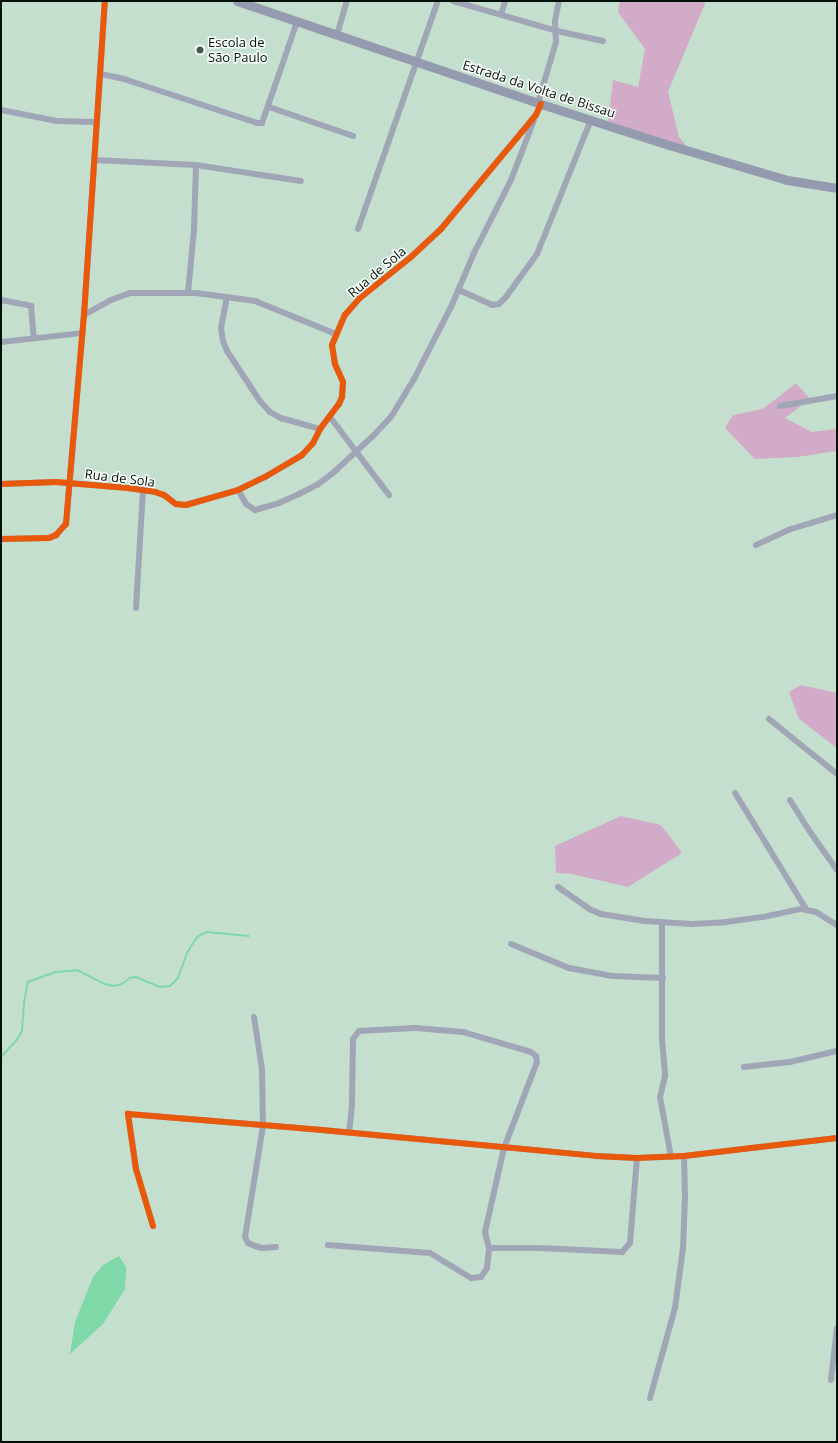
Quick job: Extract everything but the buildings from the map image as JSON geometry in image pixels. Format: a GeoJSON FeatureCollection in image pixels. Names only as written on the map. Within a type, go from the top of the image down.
{"type":"FeatureCollection","features":[{"type":"Feature","properties":{"kind":"main road","name":"Estrada da Volta de Bissau"},"geometry":{"type":"LineString","coordinates":[[237,1],[297,22],[417,60],[539,103],[764,174],[801,184],[837,188]]}},
{"type":"Feature","properties":{"kind":"street"},"geometry":{"type":"LineString","coordinates":[[1,538],[49,538],[56,535],[66,524],[84,315],[105,1]]}},
{"type":"Feature","properties":{"kind":"street"},"geometry":{"type":"LineString","coordinates":[[337,34],[347,1]]}},
{"type":"Feature","properties":{"kind":"street"},"geometry":{"type":"LineString","coordinates":[[358,229],[438,1]]}},
{"type":"Feature","properties":{"kind":"street"},"geometry":{"type":"LineString","coordinates":[[453,1],[557,31],[603,41]]}},
{"type":"Feature","properties":{"kind":"street"},"geometry":{"type":"LineString","coordinates":[[501,15],[505,1]]}},
{"type":"Feature","properties":{"kind":"street","name":"Rua de Sola"},"geometry":{"type":"LineString","coordinates":[[1,484],[70,483],[142,490],[162,494],[176,504],[186,505],[238,490],[265,478],[302,455],[313,443],[320,429],[339,404],[344,389],[332,354],[332,345],[345,316],[356,302],[417,253],[457,212],[536,115],[556,42],[557,31],[555,20],[559,1]]}},
{"type":"Feature","properties":{"kind":"street"},"geometry":{"type":"LineString","coordinates":[[101,74],[131,81],[262,124],[297,22]]}},
{"type":"Feature","properties":{"kind":"street"},"geometry":{"type":"LineString","coordinates":[[269,107],[353,136]]}},
{"type":"Feature","properties":{"kind":"street"},"geometry":{"type":"LineString","coordinates":[[1,110],[58,121],[97,122]]}},
{"type":"Feature","properties":{"kind":"street"},"geometry":{"type":"LineString","coordinates":[[238,490],[246,504],[255,510],[317,485],[356,453],[391,417],[403,400],[459,290],[474,253],[511,180],[536,115]]}},
{"type":"Feature","properties":{"kind":"street"},"geometry":{"type":"LineString","coordinates":[[459,290],[492,305],[500,304],[506,297],[537,254],[591,120]]}},
{"type":"Feature","properties":{"kind":"street"},"geometry":{"type":"LineString","coordinates":[[94,160],[196,165],[301,181]]}},
{"type":"Feature","properties":{"kind":"street"},"geometry":{"type":"LineString","coordinates":[[188,293],[194,229],[196,165]]}},
{"type":"Feature","properties":{"kind":"street"},"geometry":{"type":"LineString","coordinates":[[84,315],[111,300],[130,293],[188,293],[227,297],[255,302],[336,334]]}},
{"type":"Feature","properties":{"kind":"street"},"geometry":{"type":"LineString","coordinates":[[227,297],[221,328],[223,341],[227,352],[260,401],[270,412],[281,418],[320,429]]}},
{"type":"Feature","properties":{"kind":"street"},"geometry":{"type":"LineString","coordinates":[[1,300],[31,306],[34,338]]}},
{"type":"Feature","properties":{"kind":"street"},"geometry":{"type":"LineString","coordinates":[[1,342],[82,333]]}},
{"type":"Feature","properties":{"kind":"street"},"geometry":{"type":"LineString","coordinates":[[780,406],[837,396]]}},
{"type":"Feature","properties":{"kind":"street"},"geometry":{"type":"LineString","coordinates":[[330,417],[389,495]]}},
{"type":"Feature","properties":{"kind":"street"},"geometry":{"type":"LineString","coordinates":[[136,608],[142,490]]}},
{"type":"Feature","properties":{"kind":"street"},"geometry":{"type":"LineString","coordinates":[[756,545],[791,529],[837,514]]}},
{"type":"Feature","properties":{"kind":"street"},"geometry":{"type":"LineString","coordinates":[[769,719],[837,774]]}},
{"type":"Feature","properties":{"kind":"street"},"geometry":{"type":"LineString","coordinates":[[735,794],[806,909]]}},
{"type":"Feature","properties":{"kind":"street"},"geometry":{"type":"LineString","coordinates":[[790,800],[808,829],[837,870]]}},
{"type":"Feature","properties":{"kind":"street"},"geometry":{"type":"LineString","coordinates":[[558,887],[589,909],[601,914],[662,923],[707,923],[745,920],[796,909],[806,909],[816,912],[837,925]]}},
{"type":"Feature","properties":{"kind":"street"},"geometry":{"type":"LineString","coordinates":[[662,923],[662,1032],[665,1076],[660,1100],[671,1157]]}},
{"type":"Feature","properties":{"kind":"street"},"geometry":{"type":"LineString","coordinates":[[511,944],[569,968],[612,976],[663,978]]}},
{"type":"Feature","properties":{"kind":"street"},"geometry":{"type":"LineString","coordinates":[[254,1017],[262,1070],[262,1126],[245,1236],[248,1243],[255,1246],[262,1248],[276,1247]]}},
{"type":"Feature","properties":{"kind":"street"},"geometry":{"type":"LineString","coordinates":[[328,1245],[430,1252],[471,1278],[481,1277],[488,1268],[489,1248],[484,1232],[504,1148],[537,1062],[536,1056],[531,1052],[487,1038],[438,1029],[369,1030],[356,1032],[354,1039],[352,1105],[349,1132]]}},
{"type":"Feature","properties":{"kind":"street"},"geometry":{"type":"LineString","coordinates":[[744,1067],[790,1062],[837,1050]]}},
{"type":"Feature","properties":{"kind":"street"},"geometry":{"type":"LineString","coordinates":[[153,1226],[136,1169],[128,1114],[349,1132],[504,1148],[637,1158],[684,1156],[837,1138]]}},
{"type":"Feature","properties":{"kind":"street"},"geometry":{"type":"LineString","coordinates":[[650,1398],[675,1308],[683,1248],[684,1156]]}},
{"type":"Feature","properties":{"kind":"street"},"geometry":{"type":"LineString","coordinates":[[489,1248],[540,1248],[618,1253],[625,1250],[630,1243],[637,1158]]}},
{"type":"Feature","properties":{"kind":"street"},"geometry":{"type":"LineString","coordinates":[[831,1380],[837,1330]]}},
{"type":"Feature","properties":{"kind":"shaded area"},"geometry":{"type":"Polygon","coordinates":[[[620,1],[706,1],[668,92],[679,137],[688,148],[608,121],[613,80],[638,87],[645,49],[618,12],[620,1]]]}},
{"type":"Feature","properties":{"kind":"shaded area"},"geometry":{"type":"Polygon","coordinates":[[[796,383],[810,399],[785,418],[812,432],[837,429],[837,451],[797,457],[755,459],[725,428],[733,415],[763,409],[796,383]]]}},
{"type":"Feature","properties":{"kind":"shaded area"},"geometry":{"type":"Polygon","coordinates":[[[801,685],[837,693],[837,748],[799,719],[789,692],[801,685]]]}},
{"type":"Feature","properties":{"kind":"shaded area"},"geometry":{"type":"Polygon","coordinates":[[[621,816],[661,825],[682,853],[628,887],[572,874],[556,873],[555,846],[621,816]]]}},
{"type":"Feature","properties":{"kind":"shaded area"},"geometry":{"type":"Polygon","coordinates":[[[119,1256],[126,1267],[125,1289],[103,1324],[70,1354],[75,1322],[93,1277],[103,1265],[119,1256]]]}},
{"type":"Feature","properties":{"kind":"waterway"},"geometry":{"type":"LineString","coordinates":[[1,1057],[16,1041],[22,1031],[24,1002],[28,982],[56,972],[77,970],[105,984],[114,986],[122,984],[130,978],[136,977],[159,987],[170,986],[178,978],[187,953],[197,937],[207,932],[249,936]]}},
{"type":"Feature","properties":{"kind":"cycle path"},"geometry":{"type":"LineString","coordinates":[[1,539],[49,538],[56,535],[66,524],[84,315],[105,1]]}},
{"type":"Feature","properties":{"kind":"cycle path"},"geometry":{"type":"LineString","coordinates":[[1,484],[56,482],[128,488],[155,492],[164,495],[176,504],[186,505],[238,490],[265,477],[302,455],[313,443],[320,429],[339,404],[342,397],[343,382],[335,364],[332,345],[345,315],[360,298],[411,257],[441,229],[536,115],[541,104]]}},
{"type":"Feature","properties":{"kind":"cycle path"},"geometry":{"type":"LineString","coordinates":[[153,1226],[136,1169],[128,1114],[322,1130],[596,1156],[637,1158],[684,1156],[837,1138]]}},
{"type":"Feature","properties":{"kind":"place","name":"Escola de São Paulo"},"geometry":{"type":"Point","coordinates":[200,50]}}]}
